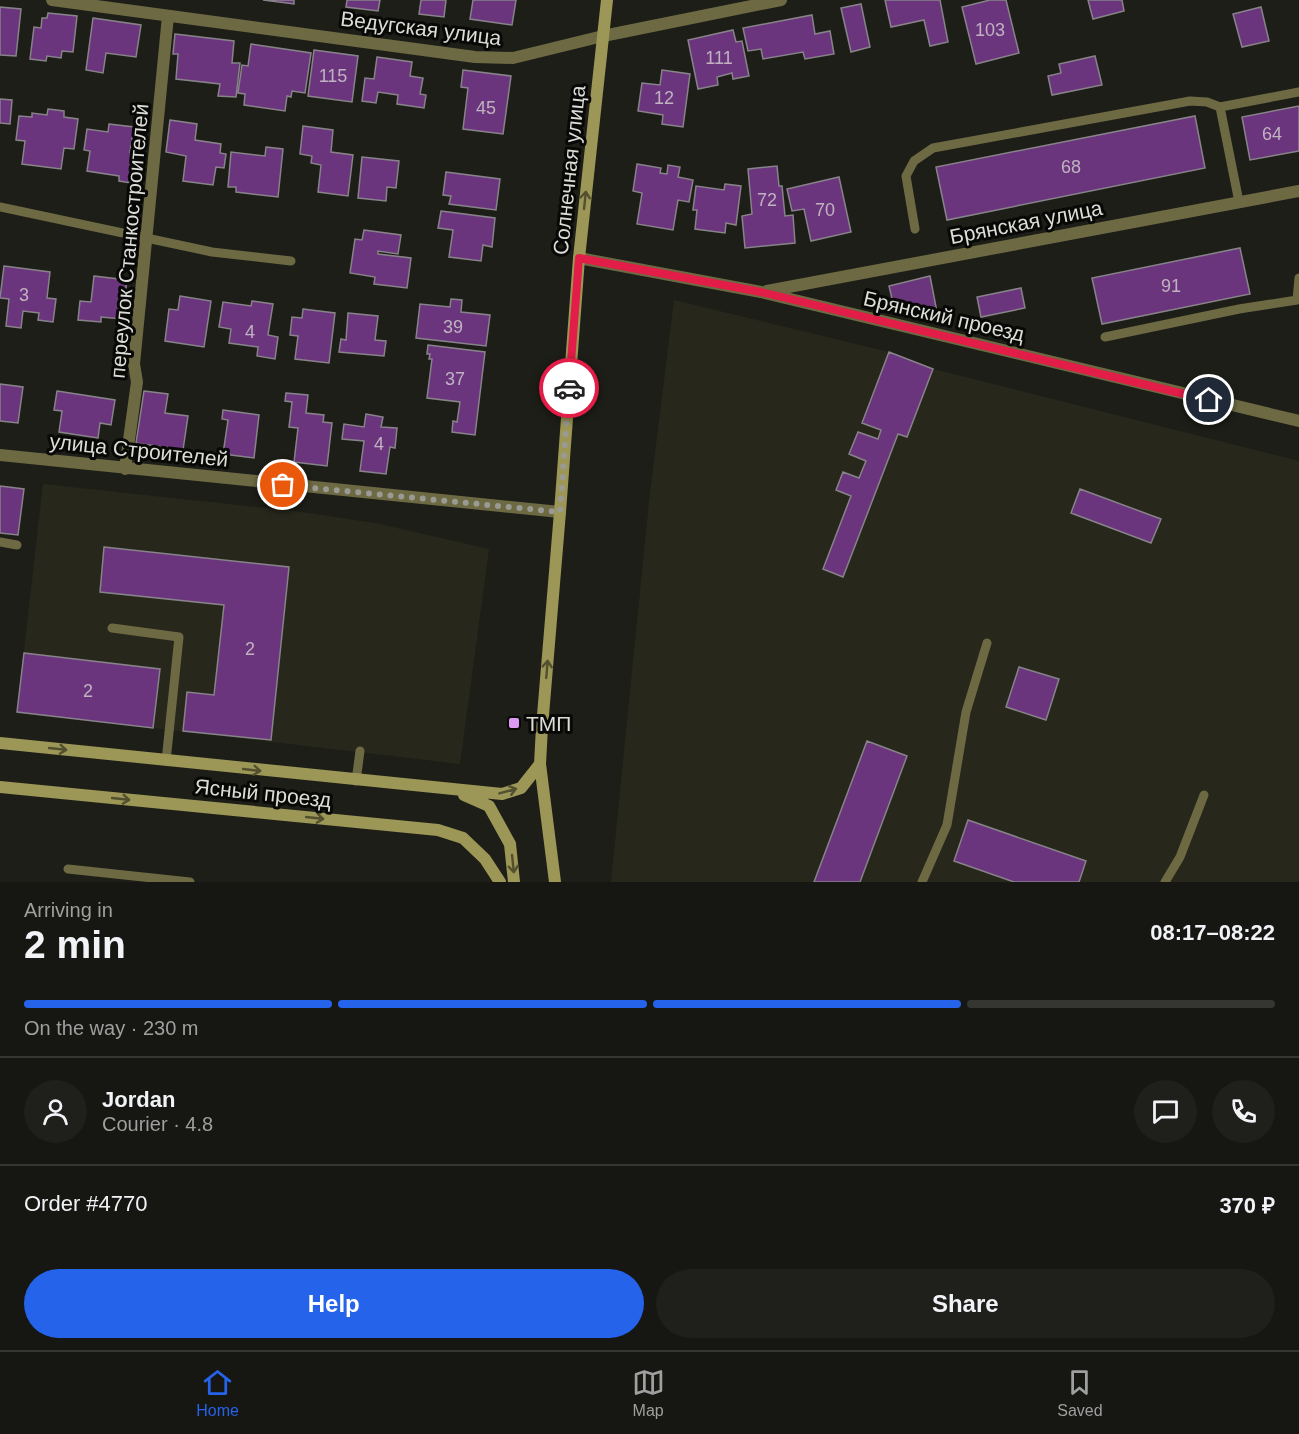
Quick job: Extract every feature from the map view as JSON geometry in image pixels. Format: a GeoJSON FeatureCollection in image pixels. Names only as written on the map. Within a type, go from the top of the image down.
{"type":"FeatureCollection","features":[{"type":"Feature","properties":{"kind":"street","name":"Ведугская улица"},"geometry":{"type":"LineString","coordinates":[[52,0],[476,57],[513,58],[603,36],[781,0]]}},
{"type":"Feature","properties":{"kind":"street","name":"Солнечная улица"},"geometry":{"type":"LineString","coordinates":[[555,882],[540,764],[579,258],[607,0]]}},
{"type":"Feature","properties":{"kind":"street","name":"переулок Станкостроителей"},"geometry":{"type":"LineString","coordinates":[[125,469],[137,382],[134,364],[168,16]]}},
{"type":"Feature","properties":{"kind":"street","name":"Брянская улица"},"geometry":{"type":"LineString","coordinates":[[761,292],[1299,190]]}},
{"type":"Feature","properties":{"kind":"street","name":"Брянский проезд"},"geometry":{"type":"LineString","coordinates":[[579,258],[761,292],[1299,421]]}},
{"type":"Feature","properties":{"kind":"street","name":"улица Строителей"},"geometry":{"type":"LineString","coordinates":[[0,456],[560,512]]}},
{"type":"Feature","properties":{"kind":"street","name":"Ясный проезд"},"geometry":{"type":"LineString","coordinates":[[0,743],[356,781],[502,794],[521,788],[540,764]]}},
{"type":"Feature","properties":{"kind":"street","name":"Ясный проезд"},"geometry":{"type":"LineString","coordinates":[[0,787],[438,830],[463,838],[485,859],[500,882]]}},
{"type":"Feature","properties":{"kind":"street","name":"Ясный проезд"},"geometry":{"type":"LineString","coordinates":[[455,790],[489,806],[510,844],[514,882]]}},
{"type":"Feature","properties":{"kind":"lane"},"geometry":{"type":"LineString","coordinates":[[915,229],[906,176],[914,161],[933,148],[1190,101],[1207,102],[1220,107],[1299,92]]}},
{"type":"Feature","properties":{"kind":"lane"},"geometry":{"type":"LineString","coordinates":[[1220,107],[1239,202]]}},
{"type":"Feature","properties":{"kind":"lane"},"geometry":{"type":"LineString","coordinates":[[0,207],[212,252],[291,261]]}},
{"type":"Feature","properties":{"kind":"lane"},"geometry":{"type":"LineString","coordinates":[[1105,337],[1239,309],[1297,300],[1299,278]]}},
{"type":"Feature","properties":{"kind":"lane"},"geometry":{"type":"LineString","coordinates":[[0,542],[17,544]]}},
{"type":"Feature","properties":{"kind":"lane"},"geometry":{"type":"LineString","coordinates":[[112,628],[179,637],[166,761]]}},
{"type":"Feature","properties":{"kind":"lane"},"geometry":{"type":"LineString","coordinates":[[922,882],[946,825],[966,712],[987,643]]}},
{"type":"Feature","properties":{"kind":"lane"},"geometry":{"type":"LineString","coordinates":[[356,781],[360,751]]}},
{"type":"Feature","properties":{"kind":"lane"},"geometry":{"type":"LineString","coordinates":[[1165,882],[1180,857],[1204,795]]}},
{"type":"Feature","properties":{"kind":"lane"},"geometry":{"type":"LineString","coordinates":[[68,869],[190,882]]}},
{"type":"Feature","properties":{"kind":"shaded area"},"geometry":{"type":"Polygon","coordinates":[[[674,300],[889,352],[933,369],[1299,461],[1299,882],[611,882],[649,502],[674,300]]]}},
{"type":"Feature","properties":{"kind":"shaded area"},"geometry":{"type":"Polygon","coordinates":[[[43,484],[294,511],[375,523],[489,549],[460,764],[17,712],[43,484]]]}},
{"type":"Feature","properties":{"kind":"building"},"geometry":{"type":"Polygon","coordinates":[[[263,0],[294,0],[294,4],[263,0]]]}},
{"type":"Feature","properties":{"kind":"building"},"geometry":{"type":"Polygon","coordinates":[[[347,0],[380,0],[378,11],[346,7],[347,0]]]}},
{"type":"Feature","properties":{"kind":"building"},"geometry":{"type":"Polygon","coordinates":[[[421,0],[446,0],[444,17],[419,14],[421,0]]]}},
{"type":"Feature","properties":{"kind":"building"},"geometry":{"type":"Polygon","coordinates":[[[473,0],[516,0],[512,25],[470,19],[473,0]]]}},
{"type":"Feature","properties":{"kind":"building"},"geometry":{"type":"Polygon","coordinates":[[[885,0],[940,0],[948,42],[930,46],[924,20],[891,27],[885,0]]]}},
{"type":"Feature","properties":{"kind":"building"},"geometry":{"type":"Polygon","coordinates":[[[990,0],[1006,0],[1019,53],[976,64],[962,7],[990,0]]]}},
{"type":"Feature","properties":{"kind":"building"},"geometry":{"type":"Polygon","coordinates":[[[1088,0],[1122,0],[1124,11],[1093,19],[1088,0]]]}},
{"type":"Feature","properties":{"kind":"building"},"geometry":{"type":"Polygon","coordinates":[[[861,4],[870,47],[851,52],[841,8],[861,4]]]}},
{"type":"Feature","properties":{"kind":"building"},"geometry":{"type":"Polygon","coordinates":[[[0,7],[21,9],[16,56],[0,55],[0,7]]]}},
{"type":"Feature","properties":{"kind":"building"},"geometry":{"type":"Polygon","coordinates":[[[1261,7],[1269,41],[1242,47],[1233,14],[1261,7]]]}},
{"type":"Feature","properties":{"kind":"building"},"geometry":{"type":"Polygon","coordinates":[[[48,13],[77,16],[73,52],[62,51],[61,58],[47,56],[46,61],[30,59],[34,27],[41,28],[42,18],[47,18],[48,13]]]}},
{"type":"Feature","properties":{"kind":"building"},"geometry":{"type":"Polygon","coordinates":[[[812,15],[815,34],[830,31],[834,54],[805,59],[803,52],[763,59],[761,49],[748,51],[743,28],[812,15]]]}},
{"type":"Feature","properties":{"kind":"building"},"geometry":{"type":"Polygon","coordinates":[[[93,18],[141,25],[136,57],[106,53],[103,73],[86,70],[93,18]]]}},
{"type":"Feature","properties":{"kind":"building"},"geometry":{"type":"Polygon","coordinates":[[[733,30],[736,42],[742,41],[749,76],[733,79],[732,73],[717,77],[718,85],[698,89],[688,40],[733,30]]]}},
{"type":"Feature","properties":{"kind":"building"},"geometry":{"type":"Polygon","coordinates":[[[175,34],[234,41],[232,63],[240,63],[236,97],[218,96],[220,84],[176,79],[178,54],[173,54],[175,34]]]}},
{"type":"Feature","properties":{"kind":"building"},"geometry":{"type":"Polygon","coordinates":[[[251,44],[311,53],[305,93],[292,91],[291,97],[287,96],[285,111],[244,105],[245,94],[238,93],[242,65],[248,66],[251,44]]]}},
{"type":"Feature","properties":{"kind":"building"},"geometry":{"type":"Polygon","coordinates":[[[314,50],[358,56],[352,102],[308,96],[314,50]]]}},
{"type":"Feature","properties":{"kind":"building"},"geometry":{"type":"Polygon","coordinates":[[[1095,56],[1102,85],[1052,95],[1048,76],[1061,73],[1059,64],[1095,56]]]}},
{"type":"Feature","properties":{"kind":"building"},"geometry":{"type":"Polygon","coordinates":[[[377,57],[412,62],[410,76],[423,78],[420,94],[426,95],[424,108],[397,104],[398,95],[378,92],[376,103],[362,101],[365,78],[374,79],[377,57]]]}},
{"type":"Feature","properties":{"kind":"building"},"geometry":{"type":"Polygon","coordinates":[[[463,70],[511,76],[503,134],[463,129],[468,88],[461,87],[463,70]]]}},
{"type":"Feature","properties":{"kind":"building"},"geometry":{"type":"Polygon","coordinates":[[[662,70],[690,74],[683,127],[662,124],[663,115],[638,111],[642,83],[660,85],[662,70]]]}},
{"type":"Feature","properties":{"kind":"building"},"geometry":{"type":"Polygon","coordinates":[[[0,99],[12,100],[10,124],[0,123],[0,99]]]}},
{"type":"Feature","properties":{"kind":"building"},"geometry":{"type":"Polygon","coordinates":[[[1299,106],[1299,151],[1250,160],[1242,117],[1299,106]]]}},
{"type":"Feature","properties":{"kind":"building"},"geometry":{"type":"Polygon","coordinates":[[[48,109],[64,111],[64,117],[78,119],[74,149],[64,148],[61,169],[22,164],[25,141],[16,140],[19,116],[32,117],[32,113],[47,115],[48,109]]]}},
{"type":"Feature","properties":{"kind":"building"},"geometry":{"type":"Polygon","coordinates":[[[1195,116],[1205,168],[947,220],[936,167],[1195,116]]]}},
{"type":"Feature","properties":{"kind":"building"},"geometry":{"type":"Polygon","coordinates":[[[170,120],[197,124],[195,140],[221,144],[220,153],[226,154],[224,168],[216,167],[213,185],[183,181],[186,156],[166,152],[170,120]]]}},
{"type":"Feature","properties":{"kind":"building"},"geometry":{"type":"Polygon","coordinates":[[[109,124],[134,127],[130,152],[142,153],[137,184],[119,181],[119,176],[87,171],[90,151],[84,150],[87,129],[108,132],[109,124]]]}},
{"type":"Feature","properties":{"kind":"building"},"geometry":{"type":"Polygon","coordinates":[[[303,126],[333,130],[331,152],[353,155],[348,196],[318,192],[321,165],[311,163],[312,156],[300,154],[303,126]]]}},
{"type":"Feature","properties":{"kind":"building"},"geometry":{"type":"Polygon","coordinates":[[[266,147],[283,149],[278,197],[236,192],[236,187],[228,187],[231,152],[265,156],[266,147]]]}},
{"type":"Feature","properties":{"kind":"building"},"geometry":{"type":"Polygon","coordinates":[[[362,157],[399,161],[396,188],[387,187],[386,201],[358,198],[362,157]]]}},
{"type":"Feature","properties":{"kind":"building"},"geometry":{"type":"Polygon","coordinates":[[[637,164],[661,168],[660,173],[667,174],[668,165],[680,167],[678,177],[693,180],[689,202],[678,200],[673,230],[637,224],[642,193],[633,191],[637,164]]]}},
{"type":"Feature","properties":{"kind":"building"},"geometry":{"type":"Polygon","coordinates":[[[777,166],[785,216],[793,215],[795,243],[745,248],[742,216],[752,214],[748,169],[777,166]]]}},
{"type":"Feature","properties":{"kind":"building"},"geometry":{"type":"Polygon","coordinates":[[[446,172],[500,179],[496,210],[449,204],[451,196],[443,195],[446,172]]]}},
{"type":"Feature","properties":{"kind":"building"},"geometry":{"type":"Polygon","coordinates":[[[839,177],[851,232],[811,241],[804,209],[792,211],[787,189],[839,177]]]}},
{"type":"Feature","properties":{"kind":"building"},"geometry":{"type":"Polygon","coordinates":[[[725,184],[741,186],[736,225],[726,223],[725,233],[695,229],[697,210],[693,210],[696,186],[724,190],[725,184]]]}},
{"type":"Feature","properties":{"kind":"building"},"geometry":{"type":"Polygon","coordinates":[[[441,211],[495,218],[492,247],[483,245],[481,261],[449,257],[453,230],[438,228],[441,211]]]}},
{"type":"Feature","properties":{"kind":"building"},"geometry":{"type":"Polygon","coordinates":[[[364,230],[401,235],[398,254],[378,251],[378,254],[411,258],[407,288],[374,284],[375,277],[350,273],[355,239],[362,240],[364,230]]]}},
{"type":"Feature","properties":{"kind":"building"},"geometry":{"type":"Polygon","coordinates":[[[1240,248],[1250,294],[1102,324],[1092,278],[1240,248]]]}},
{"type":"Feature","properties":{"kind":"building"},"geometry":{"type":"Polygon","coordinates":[[[4,266],[50,272],[47,298],[56,299],[53,322],[38,320],[39,313],[23,311],[21,328],[6,326],[9,299],[0,298],[4,266]]]}},
{"type":"Feature","properties":{"kind":"building"},"geometry":{"type":"Polygon","coordinates":[[[94,276],[127,280],[122,319],[101,317],[101,322],[78,320],[80,301],[91,302],[94,276]]]}},
{"type":"Feature","properties":{"kind":"building"},"geometry":{"type":"Polygon","coordinates":[[[930,276],[937,312],[916,318],[894,307],[889,286],[930,276]]]}},
{"type":"Feature","properties":{"kind":"building"},"geometry":{"type":"Polygon","coordinates":[[[1021,288],[1025,308],[981,317],[977,297],[1021,288]]]}},
{"type":"Feature","properties":{"kind":"building"},"geometry":{"type":"Polygon","coordinates":[[[180,296],[211,301],[204,347],[165,341],[169,309],[178,310],[180,296]]]}},
{"type":"Feature","properties":{"kind":"building"},"geometry":{"type":"Polygon","coordinates":[[[451,299],[462,300],[461,312],[490,315],[486,346],[416,338],[420,304],[450,307],[451,299]]]}},
{"type":"Feature","properties":{"kind":"building"},"geometry":{"type":"Polygon","coordinates":[[[252,301],[273,304],[268,335],[278,337],[275,359],[257,356],[258,347],[229,343],[231,329],[219,327],[223,302],[251,306],[252,301]]]}},
{"type":"Feature","properties":{"kind":"building"},"geometry":{"type":"Polygon","coordinates":[[[303,309],[335,313],[329,363],[295,359],[298,336],[290,335],[292,317],[302,318],[303,309]]]}},
{"type":"Feature","properties":{"kind":"building"},"geometry":{"type":"Polygon","coordinates":[[[348,313],[378,316],[375,340],[386,341],[384,356],[339,352],[341,339],[346,340],[348,313]]]}},
{"type":"Feature","properties":{"kind":"building"},"geometry":{"type":"Polygon","coordinates":[[[428,345],[485,352],[475,435],[452,432],[453,421],[457,422],[460,402],[427,398],[432,359],[429,359],[430,354],[427,354],[428,345]]]}},
{"type":"Feature","properties":{"kind":"building"},"geometry":{"type":"Polygon","coordinates":[[[889,352],[933,369],[907,437],[898,434],[843,577],[823,569],[851,496],[836,490],[843,472],[859,478],[866,461],[849,454],[858,432],[878,439],[881,430],[862,423],[889,352]]]}},
{"type":"Feature","properties":{"kind":"building"},"geometry":{"type":"Polygon","coordinates":[[[0,384],[23,387],[18,423],[0,421],[0,384]]]}},
{"type":"Feature","properties":{"kind":"building"},"geometry":{"type":"Polygon","coordinates":[[[57,391],[115,400],[111,425],[100,423],[98,438],[59,432],[62,411],[54,410],[57,391]]]}},
{"type":"Feature","properties":{"kind":"building"},"geometry":{"type":"Polygon","coordinates":[[[144,391],[168,394],[165,413],[188,416],[183,450],[136,443],[144,391]]]}},
{"type":"Feature","properties":{"kind":"building"},"geometry":{"type":"Polygon","coordinates":[[[286,393],[308,395],[306,413],[324,415],[323,422],[332,423],[327,466],[294,462],[298,428],[289,427],[292,402],[285,401],[286,393]]]}},
{"type":"Feature","properties":{"kind":"building"},"geometry":{"type":"Polygon","coordinates":[[[223,410],[259,415],[254,458],[223,454],[228,420],[222,419],[223,410]]]}},
{"type":"Feature","properties":{"kind":"building"},"geometry":{"type":"Polygon","coordinates":[[[366,414],[383,417],[381,427],[397,428],[395,448],[390,447],[386,474],[360,471],[364,441],[342,439],[344,424],[364,427],[366,414]]]}},
{"type":"Feature","properties":{"kind":"building"},"geometry":{"type":"Polygon","coordinates":[[[0,486],[24,489],[18,535],[0,533],[0,486]]]}},
{"type":"Feature","properties":{"kind":"building"},"geometry":{"type":"Polygon","coordinates":[[[1080,489],[1161,519],[1151,543],[1071,513],[1080,489]]]}},
{"type":"Feature","properties":{"kind":"building"},"geometry":{"type":"Polygon","coordinates":[[[104,547],[289,567],[271,740],[183,731],[187,692],[214,695],[224,605],[100,592],[104,547]]]}},
{"type":"Feature","properties":{"kind":"building"},"geometry":{"type":"Polygon","coordinates":[[[24,653],[160,669],[153,728],[17,712],[24,653]]]}},
{"type":"Feature","properties":{"kind":"building"},"geometry":{"type":"Polygon","coordinates":[[[1019,667],[1059,679],[1046,720],[1006,707],[1019,667]]]}},
{"type":"Feature","properties":{"kind":"building"},"geometry":{"type":"Polygon","coordinates":[[[867,741],[907,756],[860,882],[814,882],[867,741]]]}},
{"type":"Feature","properties":{"kind":"building"},"geometry":{"type":"Polygon","coordinates":[[[968,820],[1086,861],[1079,882],[1014,882],[954,861],[968,820]]]}},
{"type":"Feature","properties":{"kind":"way so far"},"geometry":{"type":"LineString","coordinates":[[283,485],[560,512],[569,388]]}},
{"type":"Feature","properties":{"kind":"place","name":"ТМП"},"geometry":{"type":"Point","coordinates":[514,723]}},
{"type":"Feature","properties":{"kind":"route"},"geometry":{"type":"LineString","coordinates":[[569,388],[579,258],[761,292],[1209,400]]}}]}
